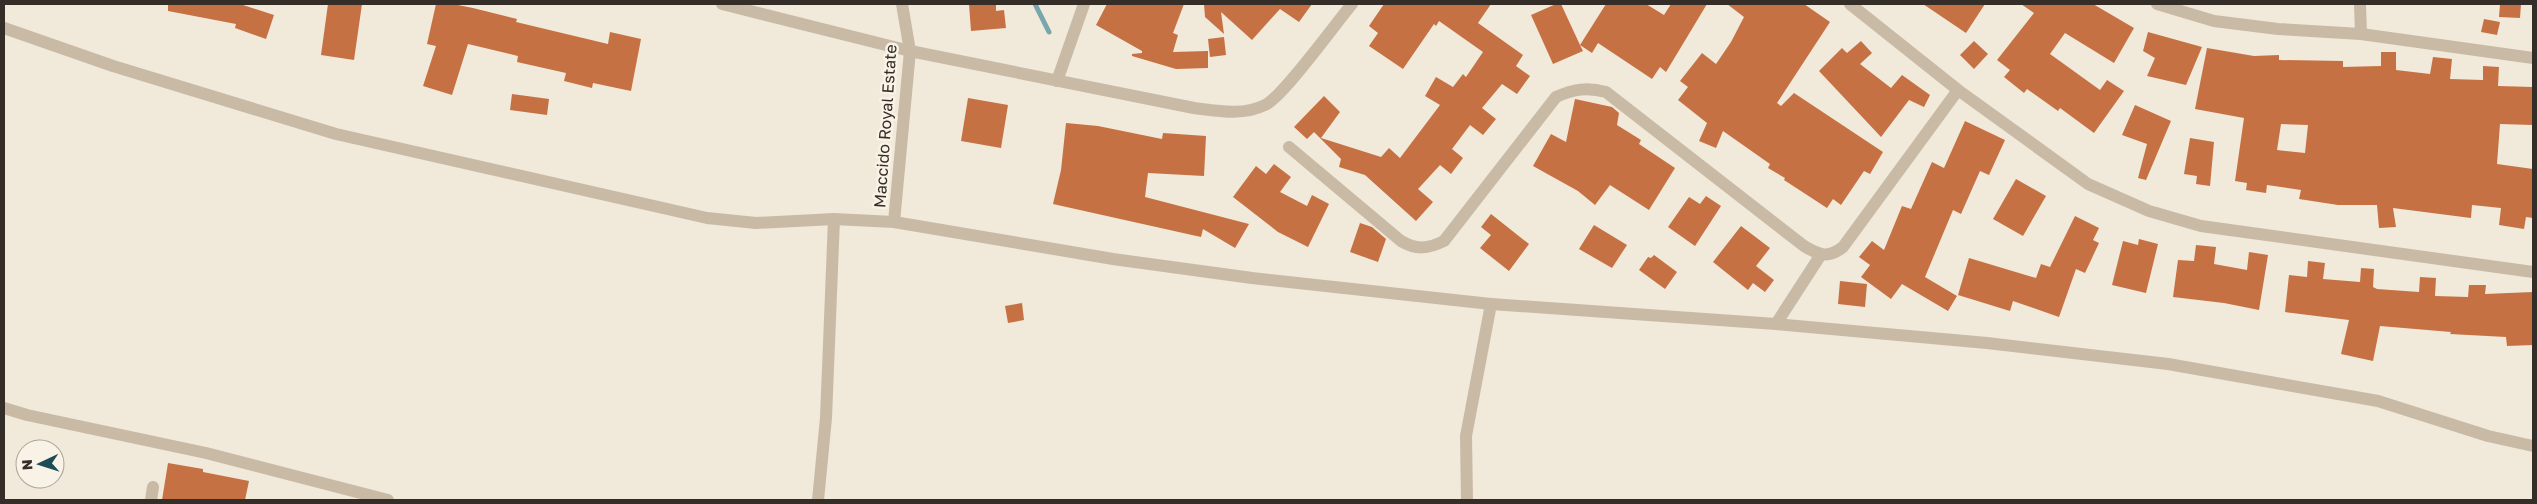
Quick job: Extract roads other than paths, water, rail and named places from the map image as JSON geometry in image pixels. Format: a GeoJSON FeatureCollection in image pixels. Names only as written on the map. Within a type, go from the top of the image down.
{"type":"FeatureCollection","features":[{"type":"Feature","properties":{"kind":"street"},"geometry":{"type":"LineString","coordinates":[[722,4],[910,51],[1194,108],[1230,112],[1250,111],[1267,105],[1282,91],[1352,4]]}},
{"type":"Feature","properties":{"kind":"street","name":"Maccido Royal Estate"},"geometry":{"type":"LineString","coordinates":[[894,222],[910,51],[902,4]]}},
{"type":"Feature","properties":{"kind":"street"},"geometry":{"type":"LineString","coordinates":[[1057,80],[1084,4]]}},
{"type":"Feature","properties":{"kind":"street"},"geometry":{"type":"LineString","coordinates":[[1850,4],[1958,90],[2088,184],[2149,211],[2201,226],[2533,272]]}},
{"type":"Feature","properties":{"kind":"street"},"geometry":{"type":"LineString","coordinates":[[2157,4],[2214,21],[2361,34],[2533,58]]}},
{"type":"Feature","properties":{"kind":"street"},"geometry":{"type":"LineString","coordinates":[[2360,4],[2361,34]]}},
{"type":"Feature","properties":{"kind":"street"},"geometry":{"type":"LineString","coordinates":[[4,28],[113,66],[336,134],[707,218],[756,223],[834,219],[894,222],[1113,259],[1252,278],[1490,304],[1776,324],[1988,343],[2168,364],[2378,401],[2488,436],[2533,446]]}},
{"type":"Feature","properties":{"kind":"street"},"geometry":{"type":"LineString","coordinates":[[1289,147],[1401,241],[1413,248],[1425,248],[1444,240],[1556,97],[1573,90],[1590,88],[1606,92],[1804,246],[1820,256],[1834,255],[1843,247],[1958,90]]}},
{"type":"Feature","properties":{"kind":"street"},"geometry":{"type":"LineString","coordinates":[[818,500],[826,418],[834,219]]}},
{"type":"Feature","properties":{"kind":"street"},"geometry":{"type":"LineString","coordinates":[[1776,324],[1820,256]]}},
{"type":"Feature","properties":{"kind":"street"},"geometry":{"type":"LineString","coordinates":[[1467,500],[1466,436],[1490,304]]}},
{"type":"Feature","properties":{"kind":"street"},"geometry":{"type":"LineString","coordinates":[[4,408],[27,415],[206,453],[388,500]]}},
{"type":"Feature","properties":{"kind":"street"},"geometry":{"type":"LineString","coordinates":[[150,500],[154,487]]}},
{"type":"Feature","properties":{"kind":"waterway"},"geometry":{"type":"LineString","coordinates":[[1035,4],[1049,32]]}}]}
